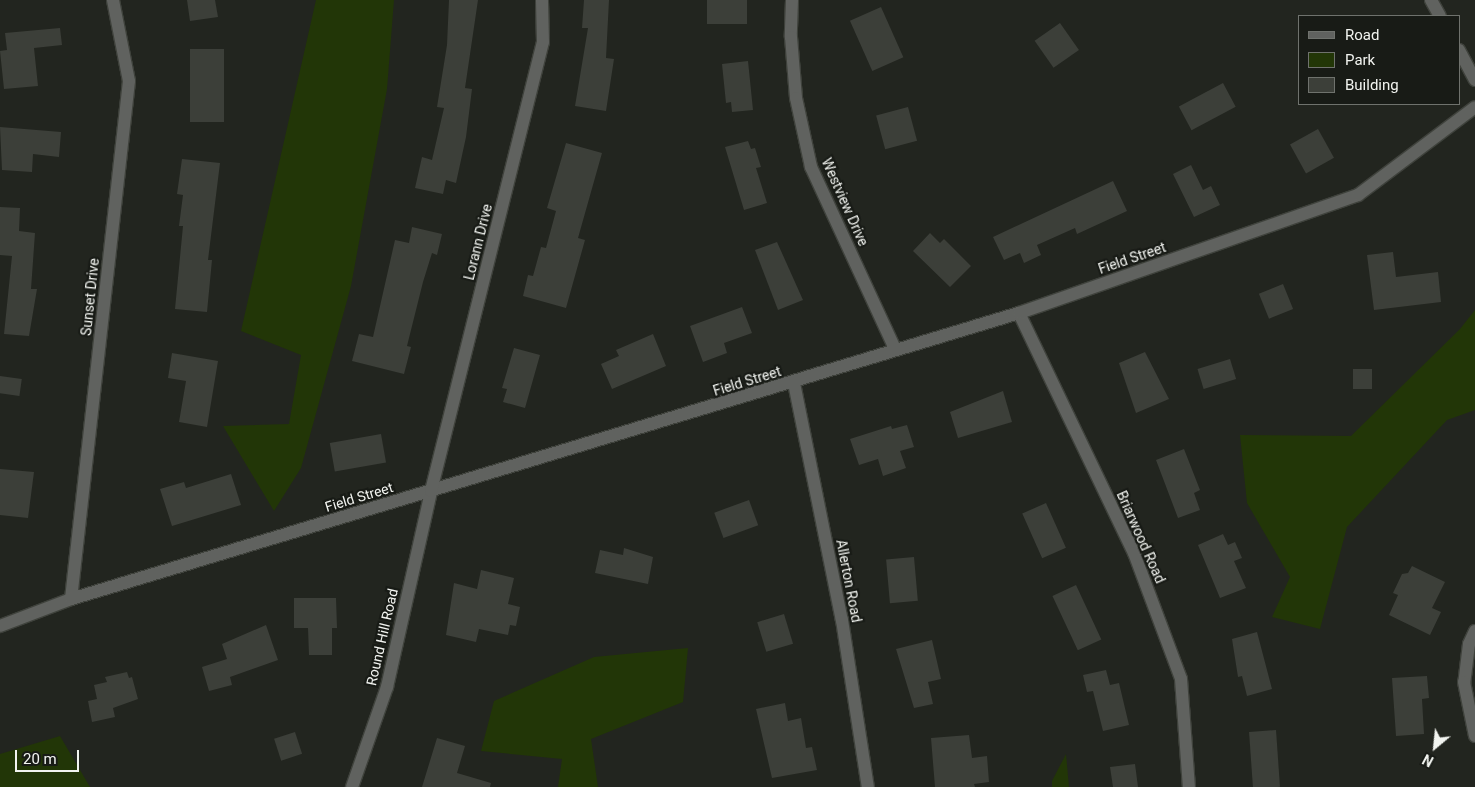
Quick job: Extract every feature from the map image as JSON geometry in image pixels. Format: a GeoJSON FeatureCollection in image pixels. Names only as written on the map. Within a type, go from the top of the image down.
{"type":"FeatureCollection","features":[{"type":"Feature","properties":{"kind":"street","name":"Sunset Drive"},"geometry":{"type":"LineString","coordinates":[[71,599],[130,80],[113,0]]}},
{"type":"Feature","properties":{"kind":"street","name":"Lorann Drive"},"geometry":{"type":"LineString","coordinates":[[432,491],[543,42],[542,0]]}},
{"type":"Feature","properties":{"kind":"street","name":"Westview Drive"},"geometry":{"type":"LineString","coordinates":[[792,0],[791,37],[796,98],[810,167],[895,348]]}},
{"type":"Feature","properties":{"kind":"street"},"geometry":{"type":"LineString","coordinates":[[1431,0],[1439,15]]}},
{"type":"Feature","properties":{"kind":"street"},"geometry":{"type":"LineString","coordinates":[[1460,52],[1475,80]]}},
{"type":"Feature","properties":{"kind":"street","name":"Field Street"},"geometry":{"type":"LineString","coordinates":[[0,626],[71,599],[794,383],[895,348],[1018,313],[1358,195],[1475,107]]}},
{"type":"Feature","properties":{"kind":"street","name":"Briarwood Road"},"geometry":{"type":"LineString","coordinates":[[1018,313],[1134,553],[1182,679],[1189,787]]}},
{"type":"Feature","properties":{"kind":"street","name":"Allerton Road"},"geometry":{"type":"LineString","coordinates":[[794,383],[842,620],[868,787]]}},
{"type":"Feature","properties":{"kind":"street","name":"Round Hill Road"},"geometry":{"type":"LineString","coordinates":[[352,787],[387,687],[432,491]]}},
{"type":"Feature","properties":{"kind":"street"},"geometry":{"type":"LineString","coordinates":[[1475,631],[1469,644],[1464,682],[1475,736]]}},
{"type":"Feature","properties":{"kind":"green space"},"geometry":{"type":"Polygon","coordinates":[[[316,0],[394,0],[387,89],[351,286],[301,468],[274,511],[223,426],[289,424],[301,355],[241,331],[316,0]]]}},
{"type":"Feature","properties":{"kind":"green space"},"geometry":{"type":"Polygon","coordinates":[[[1475,310],[1475,410],[1447,420],[1347,527],[1320,629],[1272,617],[1290,577],[1247,503],[1240,435],[1351,436],[1460,329],[1475,310]]]}},
{"type":"Feature","properties":{"kind":"green space"},"geometry":{"type":"Polygon","coordinates":[[[688,648],[683,702],[591,739],[598,787],[558,787],[562,759],[481,751],[494,701],[594,657],[688,648]]]}},
{"type":"Feature","properties":{"kind":"green space"},"geometry":{"type":"Polygon","coordinates":[[[60,736],[90,787],[0,787],[0,754],[60,736]]]}},
{"type":"Feature","properties":{"kind":"green space"},"geometry":{"type":"Polygon","coordinates":[[[1066,754],[1069,787],[1052,787],[1052,781],[1066,754]]]}},
{"type":"Feature","properties":{"kind":"building"},"geometry":{"type":"Polygon","coordinates":[[[187,0],[215,0],[218,17],[190,21],[187,0]]]}},
{"type":"Feature","properties":{"kind":"building"},"geometry":{"type":"Polygon","coordinates":[[[449,0],[478,0],[465,88],[472,89],[466,137],[456,183],[446,180],[443,194],[415,188],[422,157],[432,160],[444,108],[437,107],[447,45],[449,0]]]}},
{"type":"Feature","properties":{"kind":"building"},"geometry":{"type":"Polygon","coordinates":[[[584,0],[609,0],[606,58],[614,59],[606,111],[575,106],[588,28],[582,28],[584,0]]]}},
{"type":"Feature","properties":{"kind":"building"},"geometry":{"type":"Polygon","coordinates":[[[707,0],[747,0],[747,24],[707,24],[707,0]]]}},
{"type":"Feature","properties":{"kind":"building"},"geometry":{"type":"Polygon","coordinates":[[[881,7],[903,57],[872,71],[850,21],[881,7]]]}},
{"type":"Feature","properties":{"kind":"building"},"geometry":{"type":"Polygon","coordinates":[[[1060,23],[1079,50],[1054,68],[1035,41],[1060,23]]]}},
{"type":"Feature","properties":{"kind":"building"},"geometry":{"type":"Polygon","coordinates":[[[60,28],[62,45],[34,48],[38,86],[4,89],[0,51],[7,50],[5,33],[60,28]]]}},
{"type":"Feature","properties":{"kind":"building"},"geometry":{"type":"Polygon","coordinates":[[[190,49],[224,49],[224,122],[190,122],[190,49]]]}},
{"type":"Feature","properties":{"kind":"building"},"geometry":{"type":"Polygon","coordinates":[[[748,61],[753,110],[732,112],[731,102],[726,103],[722,64],[748,61]]]}},
{"type":"Feature","properties":{"kind":"building"},"geometry":{"type":"Polygon","coordinates":[[[1223,83],[1236,107],[1192,130],[1179,106],[1223,83]]]}},
{"type":"Feature","properties":{"kind":"building"},"geometry":{"type":"Polygon","coordinates":[[[908,107],[917,141],[885,149],[876,116],[908,107]]]}},
{"type":"Feature","properties":{"kind":"building"},"geometry":{"type":"Polygon","coordinates":[[[0,127],[61,132],[59,157],[33,154],[32,172],[2,170],[0,127]]]}},
{"type":"Feature","properties":{"kind":"building"},"geometry":{"type":"Polygon","coordinates":[[[1318,129],[1334,158],[1306,173],[1290,145],[1318,129]]]}},
{"type":"Feature","properties":{"kind":"building"},"geometry":{"type":"Polygon","coordinates":[[[748,141],[751,149],[755,148],[761,167],[756,168],[767,203],[744,210],[725,147],[748,141]]]}},
{"type":"Feature","properties":{"kind":"building"},"geometry":{"type":"Polygon","coordinates":[[[566,143],[602,153],[578,238],[585,240],[566,308],[523,296],[528,275],[533,276],[541,247],[546,248],[556,211],[547,208],[566,143]]]}},
{"type":"Feature","properties":{"kind":"building"},"geometry":{"type":"Polygon","coordinates":[[[182,159],[220,163],[208,260],[212,260],[207,312],[175,309],[183,226],[179,226],[183,195],[177,194],[182,159]]]}},
{"type":"Feature","properties":{"kind":"building"},"geometry":{"type":"Polygon","coordinates":[[[1191,165],[1203,190],[1211,186],[1220,205],[1194,217],[1173,174],[1191,165]]]}},
{"type":"Feature","properties":{"kind":"building"},"geometry":{"type":"Polygon","coordinates":[[[1113,181],[1127,211],[1077,234],[1075,228],[1037,245],[1041,255],[1024,263],[1020,253],[1004,260],[993,237],[1113,181]]]}},
{"type":"Feature","properties":{"kind":"building"},"geometry":{"type":"Polygon","coordinates":[[[0,207],[20,208],[19,231],[35,233],[31,289],[37,289],[29,336],[4,334],[12,256],[0,255],[0,207]]]}},
{"type":"Feature","properties":{"kind":"building"},"geometry":{"type":"Polygon","coordinates":[[[412,227],[442,234],[437,255],[432,253],[423,282],[407,346],[411,347],[404,374],[352,361],[359,334],[373,337],[395,240],[409,243],[412,227]]]}},
{"type":"Feature","properties":{"kind":"building"},"geometry":{"type":"Polygon","coordinates":[[[930,233],[940,243],[944,239],[971,266],[950,287],[913,251],[930,233]]]}},
{"type":"Feature","properties":{"kind":"building"},"geometry":{"type":"Polygon","coordinates":[[[777,242],[803,300],[778,310],[755,250],[777,242]]]}},
{"type":"Feature","properties":{"kind":"building"},"geometry":{"type":"Polygon","coordinates":[[[1393,252],[1396,277],[1438,272],[1441,302],[1374,310],[1367,255],[1393,252]]]}},
{"type":"Feature","properties":{"kind":"building"},"geometry":{"type":"Polygon","coordinates":[[[1283,284],[1293,309],[1269,319],[1259,294],[1283,284]]]}},
{"type":"Feature","properties":{"kind":"building"},"geometry":{"type":"Polygon","coordinates":[[[742,307],[752,333],[724,343],[727,353],[703,362],[690,326],[742,307]]]}},
{"type":"Feature","properties":{"kind":"building"},"geometry":{"type":"Polygon","coordinates":[[[653,334],[666,366],[612,389],[601,364],[619,356],[616,350],[653,334]]]}},
{"type":"Feature","properties":{"kind":"building"},"geometry":{"type":"Polygon","coordinates":[[[514,348],[540,355],[525,408],[503,402],[507,389],[502,388],[514,348]]]}},
{"type":"Feature","properties":{"kind":"building"},"geometry":{"type":"Polygon","coordinates":[[[1145,352],[1169,399],[1136,413],[1119,363],[1145,352]]]}},
{"type":"Feature","properties":{"kind":"building"},"geometry":{"type":"Polygon","coordinates":[[[172,353],[218,361],[207,427],[179,422],[186,381],[168,378],[172,353]]]}},
{"type":"Feature","properties":{"kind":"building"},"geometry":{"type":"Polygon","coordinates":[[[1230,359],[1236,379],[1204,389],[1197,369],[1230,359]]]}},
{"type":"Feature","properties":{"kind":"building"},"geometry":{"type":"Polygon","coordinates":[[[1353,369],[1372,369],[1372,389],[1353,389],[1353,369]]]}},
{"type":"Feature","properties":{"kind":"building"},"geometry":{"type":"Polygon","coordinates":[[[0,376],[22,379],[19,396],[0,393],[0,376]]]}},
{"type":"Feature","properties":{"kind":"building"},"geometry":{"type":"Polygon","coordinates":[[[1003,391],[1012,422],[958,438],[950,412],[1003,391]]]}},
{"type":"Feature","properties":{"kind":"building"},"geometry":{"type":"Polygon","coordinates":[[[907,425],[914,447],[900,451],[906,468],[883,476],[878,459],[859,465],[850,439],[891,426],[892,429],[907,425]]]}},
{"type":"Feature","properties":{"kind":"building"},"geometry":{"type":"Polygon","coordinates":[[[381,434],[386,463],[335,472],[330,443],[381,434]]]}},
{"type":"Feature","properties":{"kind":"building"},"geometry":{"type":"Polygon","coordinates":[[[1184,449],[1200,490],[1194,493],[1200,510],[1178,518],[1156,460],[1184,449]]]}},
{"type":"Feature","properties":{"kind":"building"},"geometry":{"type":"Polygon","coordinates":[[[0,469],[34,472],[28,518],[0,515],[0,469]]]}},
{"type":"Feature","properties":{"kind":"building"},"geometry":{"type":"Polygon","coordinates":[[[231,474],[241,505],[172,526],[160,489],[184,482],[186,488],[231,474]]]}},
{"type":"Feature","properties":{"kind":"building"},"geometry":{"type":"Polygon","coordinates":[[[749,500],[758,525],[723,538],[714,513],[749,500]]]}},
{"type":"Feature","properties":{"kind":"building"},"geometry":{"type":"Polygon","coordinates":[[[1046,503],[1066,548],[1042,558],[1022,514],[1046,503]]]}},
{"type":"Feature","properties":{"kind":"building"},"geometry":{"type":"Polygon","coordinates":[[[1223,534],[1228,545],[1235,542],[1242,558],[1234,561],[1246,588],[1220,598],[1198,545],[1223,534]]]}},
{"type":"Feature","properties":{"kind":"building"},"geometry":{"type":"Polygon","coordinates":[[[624,548],[653,557],[648,584],[595,573],[600,550],[623,555],[624,548]]]}},
{"type":"Feature","properties":{"kind":"building"},"geometry":{"type":"Polygon","coordinates":[[[914,557],[918,601],[890,603],[886,559],[914,557]]]}},
{"type":"Feature","properties":{"kind":"building"},"geometry":{"type":"Polygon","coordinates":[[[1412,566],[1445,582],[1432,608],[1441,612],[1430,635],[1389,615],[1398,595],[1393,593],[1402,574],[1408,573],[1412,566]]]}},
{"type":"Feature","properties":{"kind":"building"},"geometry":{"type":"Polygon","coordinates":[[[481,570],[514,578],[508,604],[520,607],[516,626],[510,625],[508,635],[479,629],[476,642],[446,635],[454,583],[477,589],[481,570]]]}},
{"type":"Feature","properties":{"kind":"building"},"geometry":{"type":"Polygon","coordinates":[[[1076,585],[1101,639],[1078,650],[1052,596],[1076,585]]]}},
{"type":"Feature","properties":{"kind":"building"},"geometry":{"type":"Polygon","coordinates":[[[294,598],[336,598],[337,628],[332,628],[332,655],[309,655],[308,628],[294,628],[294,598]]]}},
{"type":"Feature","properties":{"kind":"building"},"geometry":{"type":"Polygon","coordinates":[[[784,614],[793,644],[766,652],[757,622],[784,614]]]}},
{"type":"Feature","properties":{"kind":"building"},"geometry":{"type":"Polygon","coordinates":[[[266,625],[278,660],[230,677],[232,685],[209,691],[202,667],[227,659],[222,644],[266,625]]]}},
{"type":"Feature","properties":{"kind":"building"},"geometry":{"type":"Polygon","coordinates":[[[1257,632],[1272,689],[1247,696],[1242,676],[1238,677],[1232,639],[1257,632]]]}},
{"type":"Feature","properties":{"kind":"building"},"geometry":{"type":"Polygon","coordinates":[[[932,640],[941,679],[928,682],[933,704],[914,708],[896,649],[932,640]]]}},
{"type":"Feature","properties":{"kind":"building"},"geometry":{"type":"Polygon","coordinates":[[[1106,670],[1110,685],[1119,683],[1129,725],[1103,731],[1093,691],[1087,692],[1083,675],[1106,670]]]}},
{"type":"Feature","properties":{"kind":"building"},"geometry":{"type":"Polygon","coordinates":[[[127,672],[129,678],[132,677],[138,699],[113,708],[115,717],[92,722],[88,701],[97,699],[94,685],[107,682],[105,677],[127,672]]]}},
{"type":"Feature","properties":{"kind":"building"},"geometry":{"type":"Polygon","coordinates":[[[1427,676],[1429,698],[1422,699],[1424,734],[1396,736],[1392,678],[1427,676]]]}},
{"type":"Feature","properties":{"kind":"building"},"geometry":{"type":"Polygon","coordinates":[[[785,703],[788,721],[801,718],[806,748],[812,747],[817,770],[772,778],[756,709],[785,703]]]}},
{"type":"Feature","properties":{"kind":"building"},"geometry":{"type":"Polygon","coordinates":[[[1276,730],[1280,787],[1253,787],[1249,732],[1276,730]]]}},
{"type":"Feature","properties":{"kind":"building"},"geometry":{"type":"Polygon","coordinates":[[[295,732],[302,754],[281,761],[274,739],[295,732]]]}},
{"type":"Feature","properties":{"kind":"building"},"geometry":{"type":"Polygon","coordinates":[[[969,735],[972,758],[987,756],[989,782],[974,784],[975,787],[935,787],[931,738],[969,735]]]}},
{"type":"Feature","properties":{"kind":"building"},"geometry":{"type":"Polygon","coordinates":[[[437,738],[465,746],[457,773],[491,783],[490,787],[422,787],[437,738]]]}},
{"type":"Feature","properties":{"kind":"building"},"geometry":{"type":"Polygon","coordinates":[[[1135,764],[1138,787],[1113,787],[1110,767],[1135,764]]]}}]}
